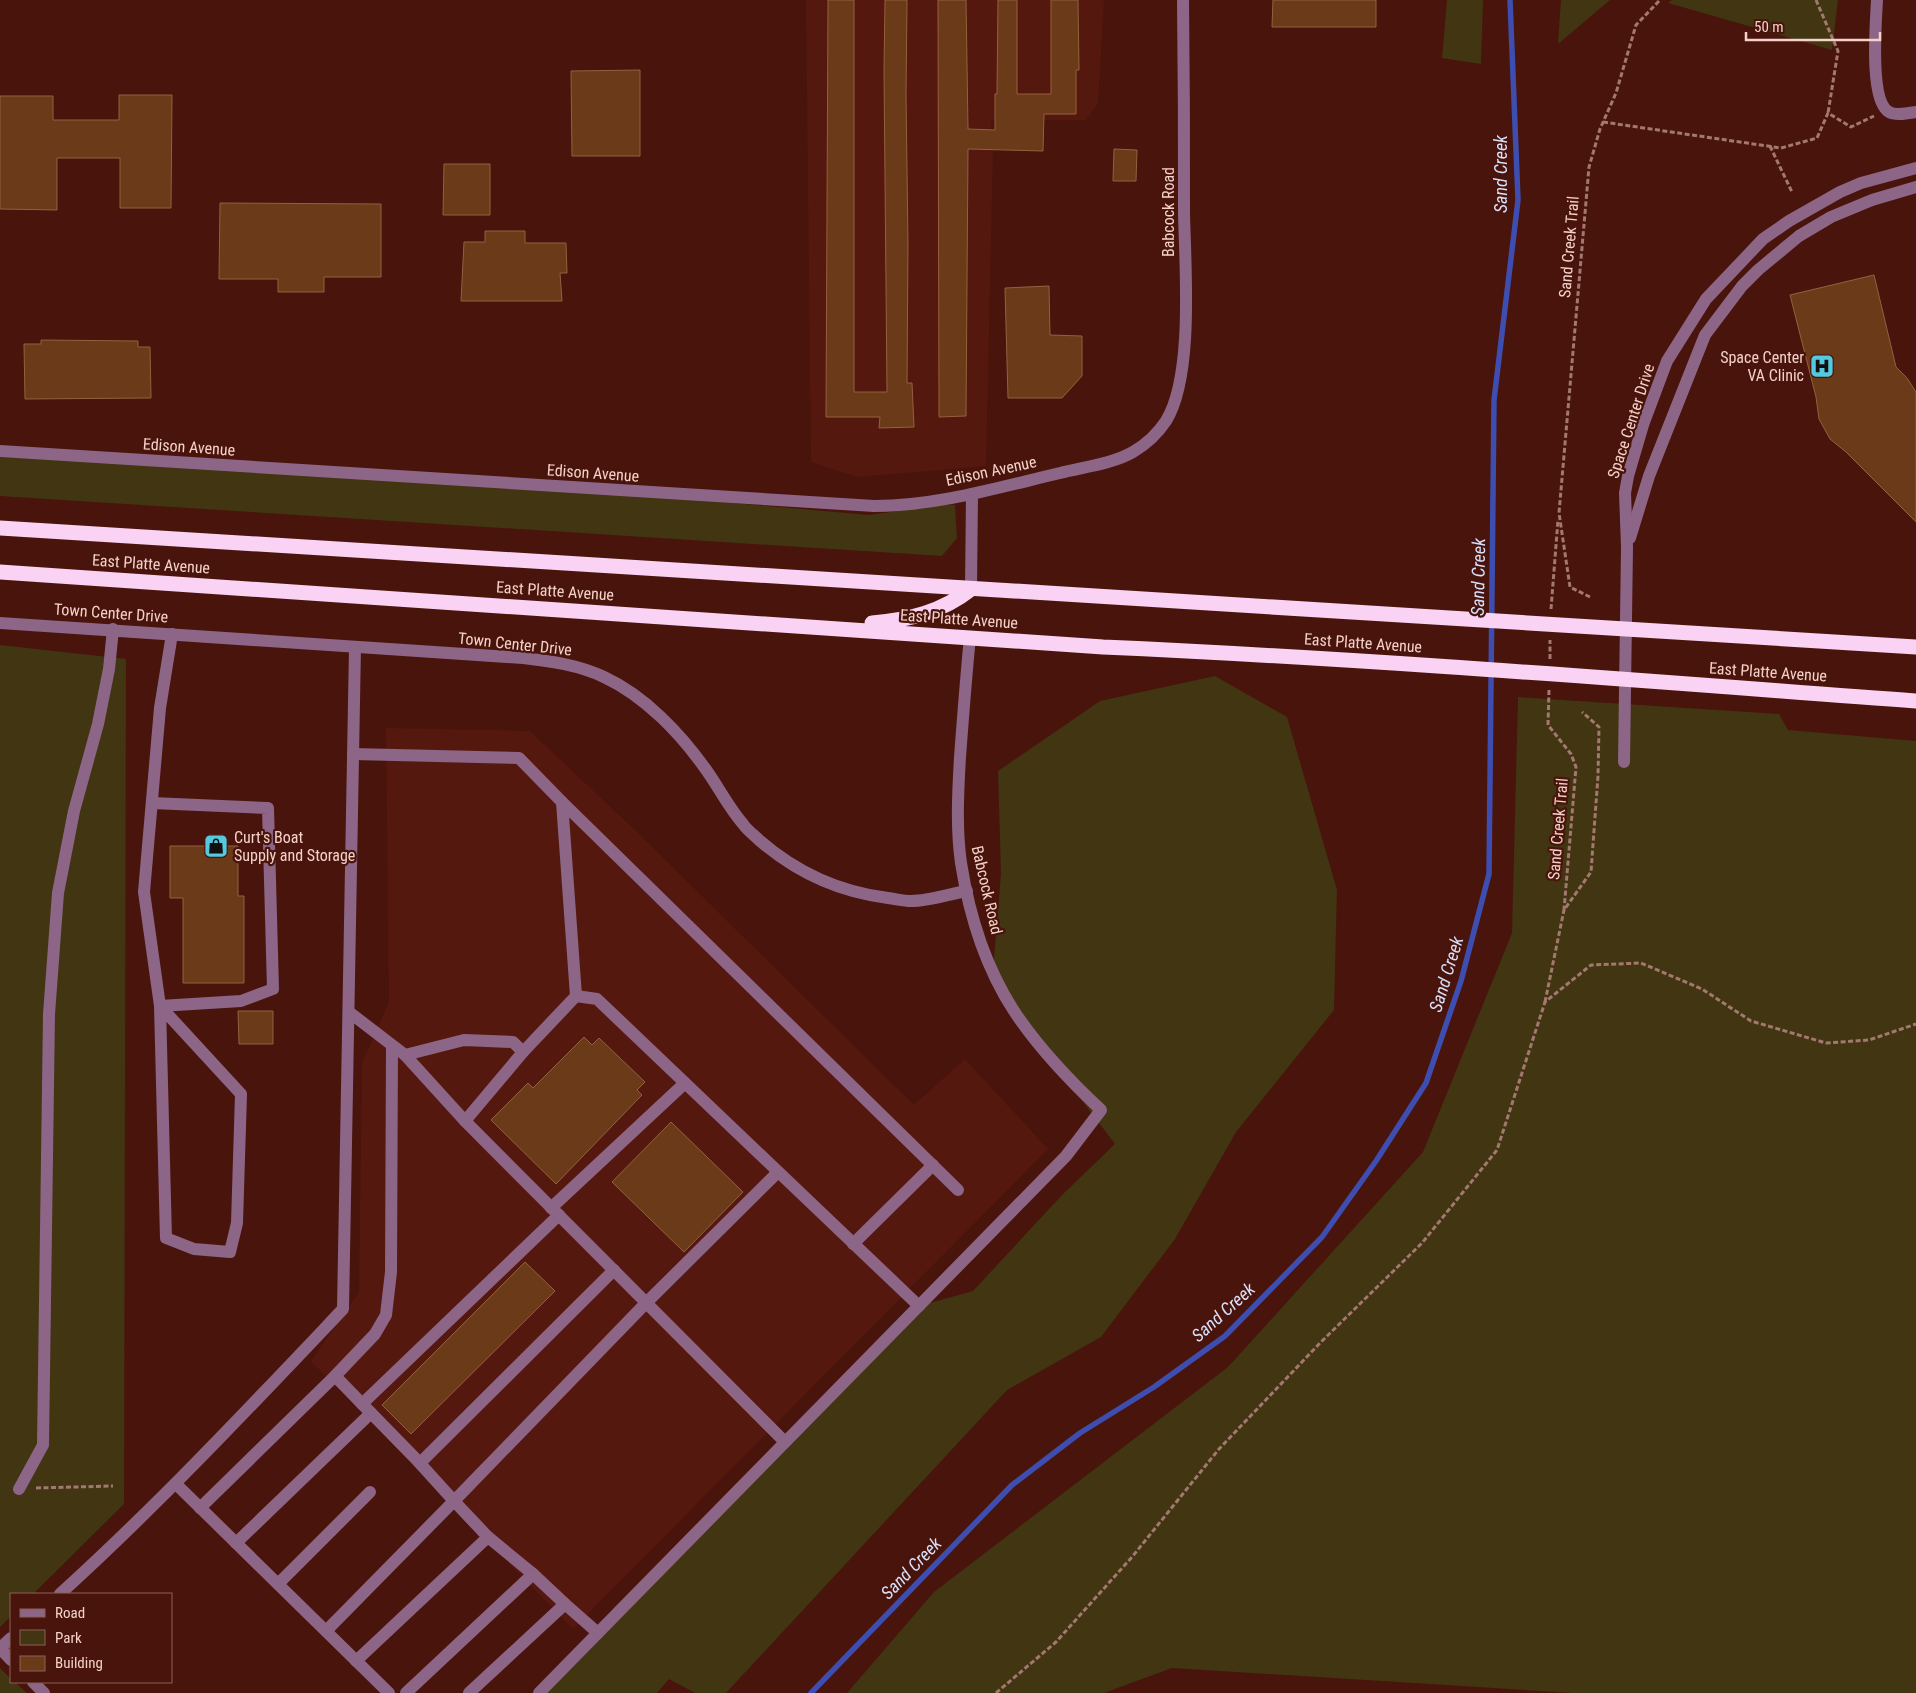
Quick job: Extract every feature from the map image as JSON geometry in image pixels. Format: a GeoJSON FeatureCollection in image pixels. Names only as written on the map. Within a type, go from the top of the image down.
{"type":"FeatureCollection","features":[{"type":"Feature","properties":{"kind":"highway","name":"East Platte Avenue"},"geometry":{"type":"LineString","coordinates":[[0,528],[1916,647]]}},
{"type":"Feature","properties":{"kind":"highway","name":"East Platte Avenue"},"geometry":{"type":"LineString","coordinates":[[0,572],[1103,647],[1253,654],[1571,675],[1916,701]]}},
{"type":"Feature","properties":{"kind":"highway"},"geometry":{"type":"LineString","coordinates":[[829,627],[886,622],[927,614],[954,602],[971,589]]}},
{"type":"Feature","properties":{"kind":"highway"},"geometry":{"type":"LineString","coordinates":[[1796,692],[1916,710]]}},
{"type":"Feature","properties":{"kind":"street","name":"Babcock Road"},"geometry":{"type":"LineString","coordinates":[[1166,421],[1175,402],[1180,378],[1185,315],[1183,0]]}},
{"type":"Feature","properties":{"kind":"street"},"geometry":{"type":"LineString","coordinates":[[1877,0],[1875,71],[1883,106],[1888,112],[1895,114],[1916,112]]}},
{"type":"Feature","properties":{"kind":"street","name":"Space Center Drive"},"geometry":{"type":"LineString","coordinates":[[1624,762],[1627,548],[1625,493],[1636,447],[1667,361],[1706,299],[1763,239],[1789,221],[1840,192],[1861,183],[1916,168]]}},
{"type":"Feature","properties":{"kind":"street","name":"Space Center Drive"},"geometry":{"type":"LineString","coordinates":[[1627,548],[1649,476],[1705,335],[1738,291],[1758,270],[1799,236],[1849,209],[1916,187]]}},
{"type":"Feature","properties":{"kind":"street"},"geometry":{"type":"LineString","coordinates":[[1840,192],[1849,209]]}},
{"type":"Feature","properties":{"kind":"street","name":"Edison Avenue"},"geometry":{"type":"LineString","coordinates":[[0,451],[850,506],[908,504],[972,494],[1108,462],[1132,453],[1151,438],[1166,421]]}},
{"type":"Feature","properties":{"kind":"street"},"geometry":{"type":"LineString","coordinates":[[971,589],[972,494]]}},
{"type":"Feature","properties":{"kind":"street","name":"Town Center Drive"},"geometry":{"type":"LineString","coordinates":[[0,622],[550,661],[579,668],[604,677],[632,694],[658,716],[708,771],[743,825],[769,849],[795,868],[848,891],[880,897],[911,901],[967,891]]}},
{"type":"Feature","properties":{"kind":"street"},"geometry":{"type":"LineString","coordinates":[[19,1489],[43,1445],[49,1014],[58,893],[74,811],[98,724],[109,669],[113,629]]}},
{"type":"Feature","properties":{"kind":"street"},"geometry":{"type":"LineString","coordinates":[[160,1006],[241,1094],[237,1223],[230,1252],[194,1249],[166,1238],[160,1006],[144,892],[160,708],[172,634]]}},
{"type":"Feature","properties":{"kind":"street","name":"Babcock Road"},"geometry":{"type":"LineString","coordinates":[[919,1306],[1066,1156],[1101,1110],[1058,1069],[1014,1011],[999,985],[985,953],[975,923],[961,862],[958,790],[970,637]]}},
{"type":"Feature","properties":{"kind":"street"},"geometry":{"type":"LineString","coordinates":[[61,1593],[114,1546],[176,1484],[343,1309],[355,647]]}},
{"type":"Feature","properties":{"kind":"street"},"geometry":{"type":"LineString","coordinates":[[353,754],[519,758],[958,1190]]}},
{"type":"Feature","properties":{"kind":"street"},"geometry":{"type":"LineString","coordinates":[[465,1121],[523,1052],[576,996],[562,802]]}},
{"type":"Feature","properties":{"kind":"street"},"geometry":{"type":"LineString","coordinates":[[152,803],[268,808],[273,988],[241,1001],[160,1006]]}},
{"type":"Feature","properties":{"kind":"street"},"geometry":{"type":"LineString","coordinates":[[539,1693],[919,1306],[596,999],[576,996]]}},
{"type":"Feature","properties":{"kind":"street"},"geometry":{"type":"LineString","coordinates":[[349,1012],[405,1055],[465,1121],[785,1442]]}},
{"type":"Feature","properties":{"kind":"street"},"geometry":{"type":"LineString","coordinates":[[405,1055],[464,1040],[513,1042],[523,1052]]}},
{"type":"Feature","properties":{"kind":"street"},"geometry":{"type":"LineString","coordinates":[[200,1508],[335,1376],[374,1334],[386,1315],[391,1272],[392,1046]]}},
{"type":"Feature","properties":{"kind":"street"},"geometry":{"type":"LineString","coordinates":[[362,1404],[685,1083]]}},
{"type":"Feature","properties":{"kind":"street"},"geometry":{"type":"LineString","coordinates":[[853,1244],[933,1165]]}},
{"type":"Feature","properties":{"kind":"street"},"geometry":{"type":"LineString","coordinates":[[326,1631],[646,1303],[778,1172]]}},
{"type":"Feature","properties":{"kind":"street"},"geometry":{"type":"LineString","coordinates":[[420,1463],[614,1270]]}},
{"type":"Feature","properties":{"kind":"street"},"geometry":{"type":"LineString","coordinates":[[335,1376],[420,1463],[488,1537],[533,1574],[598,1633]]}},
{"type":"Feature","properties":{"kind":"street"},"geometry":{"type":"LineString","coordinates":[[236,1542],[371,1414]]}},
{"type":"Feature","properties":{"kind":"street"},"geometry":{"type":"LineString","coordinates":[[176,1484],[389,1693]]}},
{"type":"Feature","properties":{"kind":"street"},"geometry":{"type":"LineString","coordinates":[[278,1584],[370,1492]]}},
{"type":"Feature","properties":{"kind":"street"},"geometry":{"type":"LineString","coordinates":[[356,1661],[488,1537]]}},
{"type":"Feature","properties":{"kind":"street"},"geometry":{"type":"LineString","coordinates":[[406,1693],[533,1574]]}},
{"type":"Feature","properties":{"kind":"street"},"geometry":{"type":"LineString","coordinates":[[469,1693],[565,1604]]}},
{"type":"Feature","properties":{"kind":"street"},"geometry":{"type":"LineString","coordinates":[[10,1639],[0,1648],[10,1659]]}},
{"type":"Feature","properties":{"kind":"street"},"geometry":{"type":"LineString","coordinates":[[34,1683],[44,1693]]}},
{"type":"Feature","properties":{"kind":"path","name":"Sand Creek Trail"},"geometry":{"type":"LineString","coordinates":[[1551,610],[1589,167],[1603,122],[1616,93],[1636,25],[1660,0]]}},
{"type":"Feature","properties":{"kind":"path"},"geometry":{"type":"LineString","coordinates":[[1603,122],[1781,148],[1817,138],[1828,113],[1838,51],[1816,0]]}},
{"type":"Feature","properties":{"kind":"path"},"geometry":{"type":"LineString","coordinates":[[1828,113],[1851,127],[1883,106]]}},
{"type":"Feature","properties":{"kind":"path"},"geometry":{"type":"LineString","coordinates":[[1770,146],[1792,192]]}},
{"type":"Feature","properties":{"kind":"path","name":"Sand Creek Trail"},"geometry":{"type":"LineString","coordinates":[[1559,514],[1570,586],[1590,597]]}},
{"type":"Feature","properties":{"kind":"path"},"geometry":{"type":"LineString","coordinates":[[1549,667],[1550,638]]}},
{"type":"Feature","properties":{"kind":"path","name":"Sand Creek Trail"},"geometry":{"type":"LineString","coordinates":[[1549,686],[1548,725],[1571,754],[1576,767],[1564,910]]}},
{"type":"Feature","properties":{"kind":"path","name":"Sand Creek Trail"},"geometry":{"type":"LineString","coordinates":[[1564,910],[1591,872],[1598,776],[1599,727],[1582,712]]}},
{"type":"Feature","properties":{"kind":"path"},"geometry":{"type":"LineString","coordinates":[[996,1693],[1056,1642],[1132,1558],[1218,1449],[1321,1342],[1422,1243],[1497,1150],[1545,1002],[1564,910]]}},
{"type":"Feature","properties":{"kind":"path"},"geometry":{"type":"LineString","coordinates":[[1545,1002],[1591,965],[1641,963],[1702,989],[1751,1021],[1826,1043],[1869,1040],[1916,1024]]}},
{"type":"Feature","properties":{"kind":"path"},"geometry":{"type":"LineString","coordinates":[[19,1489],[113,1486]]}},
{"type":"Feature","properties":{"kind":"shaded area"},"geometry":{"type":"Polygon","coordinates":[[[806,0],[1104,0],[1098,103],[1086,120],[991,120],[993,150],[986,466],[857,477],[811,462],[806,0]]]}},
{"type":"Feature","properties":{"kind":"shaded area"},"geometry":{"type":"Polygon","coordinates":[[[386,728],[530,731],[636,831],[914,1105],[965,1059],[1048,1149],[573,1629],[311,1361],[359,1292],[362,1063],[389,1002],[386,728]]]}},
{"type":"Feature","properties":{"kind":"green space"},"geometry":{"type":"Polygon","coordinates":[[[1447,0],[1483,0],[1481,64],[1442,58],[1447,0]]]}},
{"type":"Feature","properties":{"kind":"green space"},"geometry":{"type":"Polygon","coordinates":[[[1561,0],[1610,0],[1558,44],[1561,0]]]}},
{"type":"Feature","properties":{"kind":"green space"},"geometry":{"type":"Polygon","coordinates":[[[1672,0],[1838,0],[1832,50],[1668,3],[1672,0]]]}},
{"type":"Feature","properties":{"kind":"green space"},"geometry":{"type":"Polygon","coordinates":[[[0,457],[565,488],[869,515],[942,505],[955,505],[957,538],[942,556],[0,496],[0,457]]]}},
{"type":"Feature","properties":{"kind":"green space"},"geometry":{"type":"Polygon","coordinates":[[[0,645],[126,659],[124,1504],[34,1593],[10,1593],[10,1617],[0,1627],[0,645]]]}},
{"type":"Feature","properties":{"kind":"green space"},"geometry":{"type":"Polygon","coordinates":[[[1215,676],[1287,717],[1337,890],[1334,1010],[1236,1132],[1175,1239],[1101,1337],[1007,1390],[726,1693],[695,1693],[669,1679],[657,1693],[539,1693],[919,1306],[973,1291],[1062,1195],[1115,1144],[1058,1069],[993,971],[1001,873],[998,771],[1100,701],[1215,676]]]}},
{"type":"Feature","properties":{"kind":"green space"},"geometry":{"type":"Polygon","coordinates":[[[1518,697],[1779,714],[1788,730],[1916,741],[1916,1693],[1574,1693],[1172,1668],[1104,1693],[847,1693],[934,1592],[1228,1367],[1423,1152],[1512,933],[1518,697]]]}},
{"type":"Feature","properties":{"kind":"green space"},"geometry":{"type":"Polygon","coordinates":[[[0,1668],[10,1678],[10,1683],[16,1683],[27,1693],[0,1693],[0,1668]]]}},
{"type":"Feature","properties":{"kind":"building"},"geometry":{"type":"Polygon","coordinates":[[[828,0],[854,0],[854,392],[887,392],[885,0],[907,0],[907,383],[912,383],[914,427],[879,428],[880,417],[826,417],[828,0]]]}},
{"type":"Feature","properties":{"kind":"building"},"geometry":{"type":"Polygon","coordinates":[[[938,0],[966,0],[968,129],[995,130],[998,0],[1017,0],[1017,94],[1051,94],[1051,0],[1078,0],[1079,70],[1076,70],[1076,114],[1044,114],[1043,151],[968,149],[966,416],[939,417],[938,0]]]}},
{"type":"Feature","properties":{"kind":"building"},"geometry":{"type":"Polygon","coordinates":[[[1273,0],[1376,0],[1376,27],[1272,27],[1273,0]]]}},
{"type":"Feature","properties":{"kind":"building"},"geometry":{"type":"Polygon","coordinates":[[[640,70],[640,156],[572,156],[571,71],[640,70]]]}},
{"type":"Feature","properties":{"kind":"building"},"geometry":{"type":"Polygon","coordinates":[[[119,95],[172,95],[171,208],[120,208],[120,158],[57,158],[57,210],[0,209],[0,96],[53,96],[53,120],[119,120],[119,95]]]}},
{"type":"Feature","properties":{"kind":"building"},"geometry":{"type":"Polygon","coordinates":[[[1114,149],[1137,150],[1136,181],[1113,181],[1114,149]]]}},
{"type":"Feature","properties":{"kind":"building"},"geometry":{"type":"Polygon","coordinates":[[[444,164],[490,164],[490,215],[443,215],[444,164]]]}},
{"type":"Feature","properties":{"kind":"building"},"geometry":{"type":"Polygon","coordinates":[[[220,203],[381,204],[381,277],[324,277],[324,292],[278,292],[278,279],[219,279],[220,203]]]}},
{"type":"Feature","properties":{"kind":"building"},"geometry":{"type":"Polygon","coordinates":[[[485,231],[525,231],[525,243],[566,243],[567,273],[560,273],[562,301],[461,301],[464,242],[485,242],[485,231]]]}},
{"type":"Feature","properties":{"kind":"building"},"geometry":{"type":"Polygon","coordinates":[[[1874,275],[1896,367],[1907,378],[1916,392],[1916,522],[1846,452],[1830,439],[1819,419],[1816,397],[1790,295],[1874,275]]]}},
{"type":"Feature","properties":{"kind":"building"},"geometry":{"type":"Polygon","coordinates":[[[1049,286],[1050,335],[1082,336],[1082,376],[1062,398],[1008,398],[1005,288],[1049,286]]]}},
{"type":"Feature","properties":{"kind":"building"},"geometry":{"type":"Polygon","coordinates":[[[41,340],[138,341],[138,347],[150,347],[151,398],[25,399],[24,344],[41,344],[41,340]]]}},
{"type":"Feature","properties":{"kind":"building"},"geometry":{"type":"Polygon","coordinates":[[[170,846],[238,846],[238,896],[244,896],[244,983],[183,983],[183,898],[170,898],[170,846]]]}},
{"type":"Feature","properties":{"kind":"building"},"geometry":{"type":"Polygon","coordinates":[[[238,1011],[273,1011],[273,1044],[239,1044],[238,1011]]]}},
{"type":"Feature","properties":{"kind":"building"},"geometry":{"type":"Polygon","coordinates":[[[584,1037],[592,1045],[599,1038],[645,1082],[637,1090],[642,1095],[556,1184],[491,1120],[528,1083],[533,1088],[584,1037]]]}},
{"type":"Feature","properties":{"kind":"building"},"geometry":{"type":"Polygon","coordinates":[[[671,1122],[743,1192],[684,1252],[612,1182],[671,1122]]]}},
{"type":"Feature","properties":{"kind":"building"},"geometry":{"type":"Polygon","coordinates":[[[525,1262],[555,1291],[411,1434],[382,1405],[525,1262]]]}},
{"type":"Feature","properties":{"kind":"waterway","name":"Sand Creek"},"geometry":{"type":"LineString","coordinates":[[811,1693],[1012,1485],[1080,1433],[1154,1387],[1225,1336],[1322,1237],[1376,1161],[1426,1083],[1461,981],[1489,874],[1494,400],[1518,200],[1510,0]]}},
{"type":"Feature","properties":{"kind":"place","name":"Space Center VA Clinic"},"geometry":{"type":"Point","coordinates":[1822,366]}},
{"type":"Feature","properties":{"kind":"place","name":"Curt's Boat Supply and Storage"},"geometry":{"type":"Point","coordinates":[216,846]}}]}
